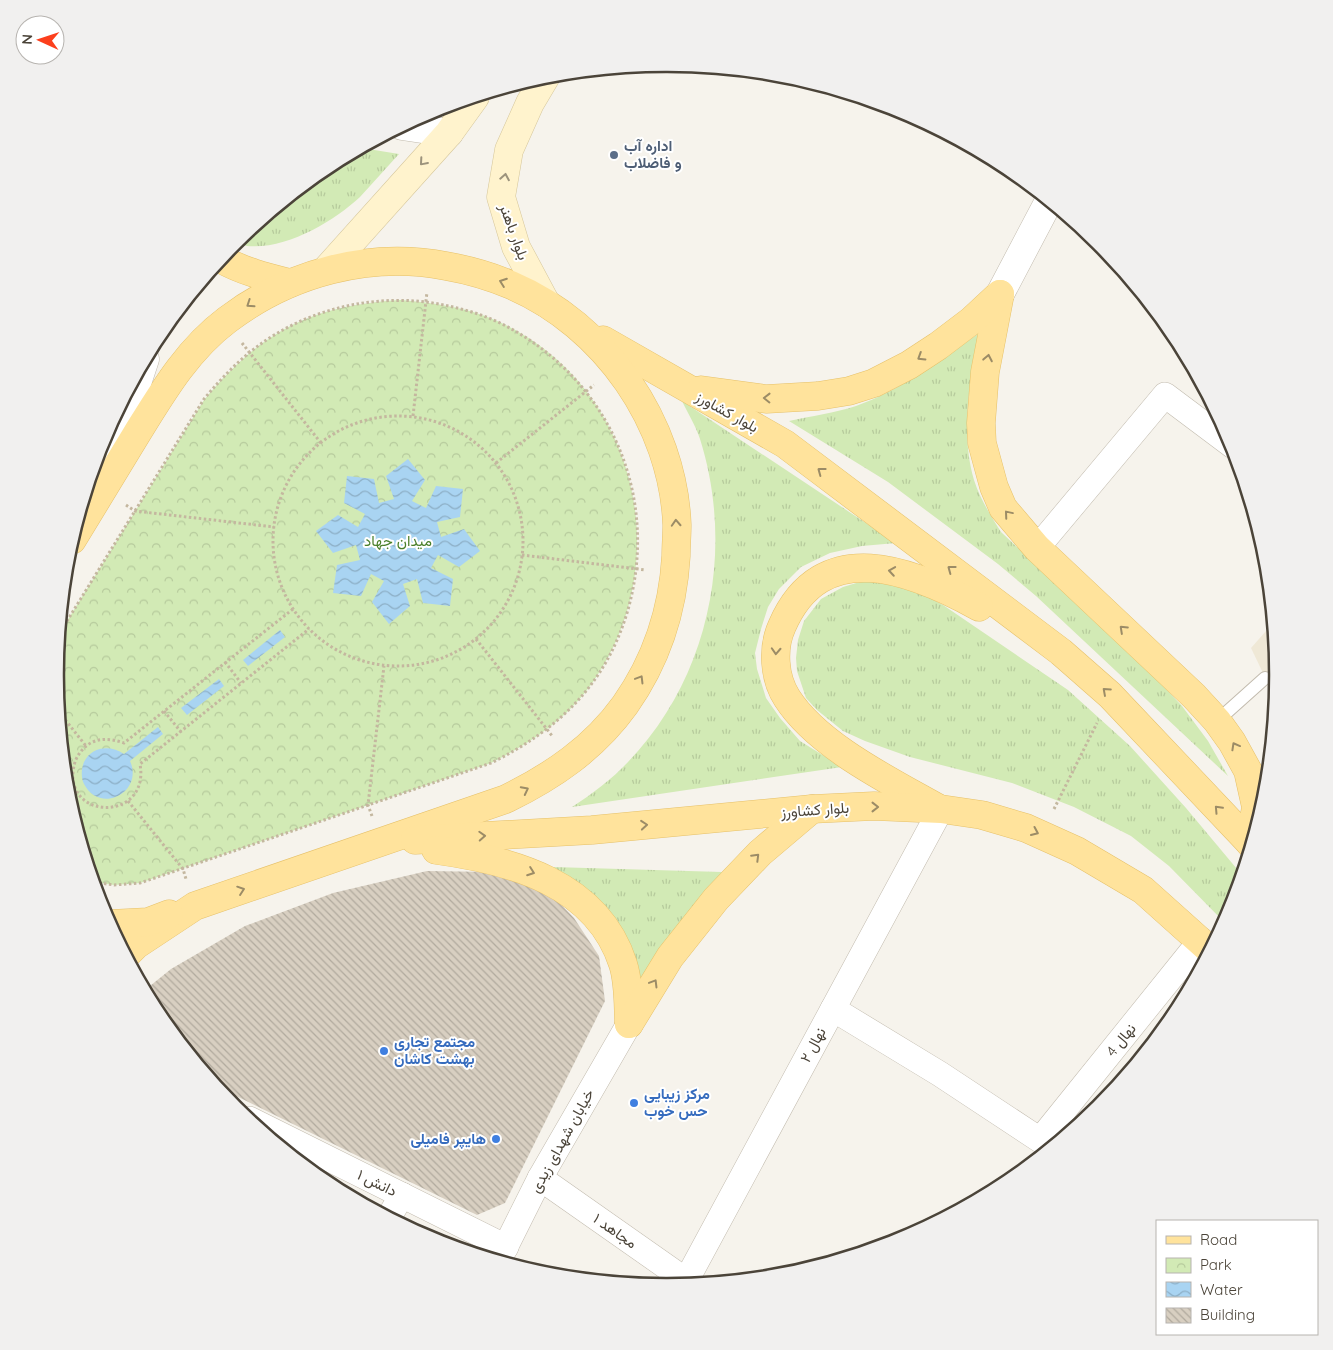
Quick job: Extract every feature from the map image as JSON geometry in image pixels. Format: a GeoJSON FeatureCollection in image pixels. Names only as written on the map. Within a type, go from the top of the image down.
{"type":"FeatureCollection","features":[{"type":"Feature","properties":{"kind":"main road","name":"بلوار باهنر"},"geometry":{"type":"LineString","coordinates":[[540,86],[530,103],[510,150],[501,197],[516,247],[546,303]]}},
{"type":"Feature","properties":{"kind":"main road"},"geometry":{"type":"LineString","coordinates":[[326,270],[449,133],[465,107]]}},
{"type":"Feature","properties":{"kind":"main road"},"geometry":{"type":"LineString","coordinates":[[84,521],[172,377],[197,347],[225,322],[256,300],[290,283],[326,270],[364,263],[402,260],[477,272],[512,285],[546,303],[577,326],[604,352],[628,382],[647,415],[662,450],[672,487],[677,525],[675,574],[671,601],[660,638],[644,673],[624,705],[600,735],[572,760],[540,782],[506,799],[148,922],[118,924]]}},
{"type":"Feature","properties":{"kind":"main road"},"geometry":{"type":"LineString","coordinates":[[227,263],[259,275],[290,283]]}},
{"type":"Feature","properties":{"kind":"main road"},"geometry":{"type":"LineString","coordinates":[[684,388],[766,399],[818,396],[849,391],[874,383],[909,365],[972,321],[1000,294]]}},
{"type":"Feature","properties":{"kind":"main road"},"geometry":{"type":"LineString","coordinates":[[1000,294],[985,372],[981,416],[982,443],[994,488],[1003,508],[1037,548],[1194,696],[1217,721],[1232,742],[1248,771],[1255,804]]}},
{"type":"Feature","properties":{"kind":"main road","name":"بلوار کشاورز"},"geometry":{"type":"LineString","coordinates":[[577,326],[785,444],[1061,652],[1110,695],[1247,838]]}},
{"type":"Feature","properties":{"kind":"main road"},"geometry":{"type":"LineString","coordinates":[[941,809],[884,777],[840,749],[811,726],[787,698],[780,682],[776,660],[777,637],[797,598],[817,579],[850,568],[895,570],[951,591],[1061,652]]}},
{"type":"Feature","properties":{"kind":"main road","name":"بلوار کشاورز"},"geometry":{"type":"LineString","coordinates":[[381,842],[592,830],[812,809],[874,806],[941,809],[982,815],[1026,828],[1077,851],[1143,890],[1205,945]]}},
{"type":"Feature","properties":{"kind":"main road"},"geometry":{"type":"LineString","coordinates":[[629,1024],[670,957],[716,899],[760,853],[812,809]]}},
{"type":"Feature","properties":{"kind":"main road"},"geometry":{"type":"LineString","coordinates":[[381,842],[454,852],[510,865],[554,882],[575,896],[598,918],[613,938],[624,965],[629,1024]]}},
{"type":"Feature","properties":{"kind":"main road"},"geometry":{"type":"LineString","coordinates":[[131,950],[195,906]]}},
{"type":"Feature","properties":{"kind":"street"},"geometry":{"type":"LineString","coordinates":[[414,128],[449,133]]}},
{"type":"Feature","properties":{"kind":"street"},"geometry":{"type":"LineString","coordinates":[[1000,294],[1046,207]]}},
{"type":"Feature","properties":{"kind":"street"},"geometry":{"type":"LineString","coordinates":[[102,490],[133,395]]}},
{"type":"Feature","properties":{"kind":"street"},"geometry":{"type":"LineString","coordinates":[[1037,548],[1165,395],[1219,436]]}},
{"type":"Feature","properties":{"kind":"street","name":"نهال ۲"},"geometry":{"type":"LineString","coordinates":[[691,1277],[941,809]]}},
{"type":"Feature","properties":{"kind":"street","name":"نهال 4"},"geometry":{"type":"LineString","coordinates":[[833,1009],[940,1074],[1040,1140],[1205,945]]}},
{"type":"Feature","properties":{"kind":"street","name":"خیابان شهدای زیدی"},"geometry":{"type":"LineString","coordinates":[[502,1254],[540,1178],[629,1024]]}},
{"type":"Feature","properties":{"kind":"street","name":"دانش ۱"},"geometry":{"type":"LineString","coordinates":[[272,1130],[402,1195],[502,1254]]}},
{"type":"Feature","properties":{"kind":"street","name":"مجاهد ۱"},"geometry":{"type":"LineString","coordinates":[[540,1178],[680,1277]]}},
{"type":"Feature","properties":{"kind":"street"},"geometry":{"type":"LineString","coordinates":[[392,1212],[402,1195]]}},
{"type":"Feature","properties":{"kind":"lane"},"geometry":{"type":"LineString","coordinates":[[1217,721],[1265,678]]}},
{"type":"Feature","properties":{"kind":"path"},"geometry":{"type":"LineString","coordinates":[[413,416],[429,263]]}},
{"type":"Feature","properties":{"kind":"path"},"geometry":{"type":"LineString","coordinates":[[66,622],[204,400],[225,374],[249,352],[276,333],[305,319],[336,308],[368,302],[401,300],[426,302],[466,310],[497,321],[526,336],[576,378],[613,433],[626,463],[634,495],[638,528],[633,593],[624,624],[610,654],[593,682],[572,708],[548,730],[520,748],[491,763],[140,883],[114,885],[101,883]]}},
{"type":"Feature","properties":{"kind":"path"},"geometry":{"type":"LineString","coordinates":[[225,322],[321,442]]}},
{"type":"Feature","properties":{"kind":"path"},"geometry":{"type":"LineString","coordinates":[[496,463],[616,367]]}},
{"type":"Feature","properties":{"kind":"path"},"geometry":{"type":"LineString","coordinates":[[388,416],[413,416],[436,421],[459,431],[480,445],[496,463],[510,483],[519,506],[523,531],[522,555],[517,579],[508,602],[494,622],[476,639],[456,653],[432,662],[409,666],[384,666],[363,662],[343,654],[325,643],[309,629],[293,608],[283,590],[276,569],[274,527],[279,503],[289,480],[303,460],[321,442],[341,429],[364,420],[388,416]]}},
{"type":"Feature","properties":{"kind":"path"},"geometry":{"type":"LineString","coordinates":[[102,490],[135,511],[274,527]]}},
{"type":"Feature","properties":{"kind":"path"},"geometry":{"type":"LineString","coordinates":[[522,555],[675,574]]}},
{"type":"Feature","properties":{"kind":"path"},"geometry":{"type":"LineString","coordinates":[[293,608],[124,743],[106,739],[95,741],[86,746],[78,754],[74,764],[73,775],[80,795],[93,804],[109,808],[119,806],[128,801],[136,793],[140,783],[140,764],[309,629]]}},
{"type":"Feature","properties":{"kind":"path"},"geometry":{"type":"LineString","coordinates":[[476,639],[572,760]]}},
{"type":"Feature","properties":{"kind":"path"},"geometry":{"type":"LineString","coordinates":[[225,662],[242,683]]}},
{"type":"Feature","properties":{"kind":"path"},"geometry":{"type":"LineString","coordinates":[[381,842],[368,805],[384,666]]}},
{"type":"Feature","properties":{"kind":"path"},"geometry":{"type":"LineString","coordinates":[[1042,835],[1110,695]]}},
{"type":"Feature","properties":{"kind":"path"},"geometry":{"type":"LineString","coordinates":[[164,711],[181,732]]}},
{"type":"Feature","properties":{"kind":"path"},"geometry":{"type":"LineString","coordinates":[[66,720],[86,746]]}},
{"type":"Feature","properties":{"kind":"path"},"geometry":{"type":"LineString","coordinates":[[128,801],[183,868],[195,906]]}},
{"type":"Feature","properties":{"kind":"shaded area"},"geometry":{"type":"Polygon","coordinates":[[[1267,629],[1269,685],[1251,648],[1267,629]]]}},
{"type":"Feature","properties":{"kind":"green space"},"geometry":{"type":"Polygon","coordinates":[[[371,150],[399,154],[360,197],[334,218],[284,242],[266,246],[244,245],[269,222],[332,174],[365,153],[371,150]]]}},
{"type":"Feature","properties":{"kind":"green space","name":"میدان جهاد"},"geometry":{"type":"Polygon","coordinates":[[[401,300],[438,304],[486,316],[544,349],[582,386],[611,430],[629,479],[637,530],[634,582],[619,634],[593,682],[572,707],[560,719],[534,738],[491,763],[140,883],[114,885],[101,883],[84,831],[75,793],[69,754],[64,675],[66,622],[204,400],[225,376],[268,339],[290,326],[341,308],[401,300]]]}},
{"type":"Feature","properties":{"kind":"green space"},"geometry":{"type":"Polygon","coordinates":[[[978,334],[972,371],[967,425],[970,462],[974,480],[986,507],[1001,532],[1147,669],[1182,706],[1208,741],[1228,776],[1036,596],[998,564],[888,482],[789,421],[840,411],[889,392],[978,334]]]}},
{"type":"Feature","properties":{"kind":"green space"},"geometry":{"type":"Polygon","coordinates":[[[682,401],[896,543],[862,546],[830,553],[801,567],[779,589],[768,607],[755,653],[757,669],[766,698],[780,718],[800,741],[842,767],[572,807],[602,786],[622,768],[656,728],[679,691],[696,652],[708,610],[714,568],[715,524],[710,481],[700,439],[682,401]]]}},
{"type":"Feature","properties":{"kind":"green space"},"geometry":{"type":"Polygon","coordinates":[[[863,581],[893,583],[917,591],[943,605],[1068,690],[1130,746],[1186,808],[1237,869],[1218,916],[1169,866],[1131,836],[1074,807],[1012,783],[910,757],[865,741],[843,731],[817,710],[806,698],[797,671],[798,640],[804,621],[821,599],[843,587],[863,581]]]}},
{"type":"Feature","properties":{"kind":"green space"},"geometry":{"type":"Polygon","coordinates":[[[553,867],[722,872],[678,925],[640,981],[624,937],[611,914],[588,891],[553,867]]]}},
{"type":"Feature","properties":{"kind":"water"},"geometry":{"type":"Polygon","coordinates":[[[408,459],[425,480],[412,501],[426,508],[436,486],[463,489],[460,517],[437,522],[441,537],[464,529],[480,551],[459,567],[438,555],[431,568],[453,579],[450,606],[423,603],[417,579],[403,584],[410,606],[389,624],[372,602],[384,581],[371,574],[361,596],[333,593],[337,565],[360,560],[356,545],[333,553],[316,531],[338,515],[358,527],[365,514],[344,503],[347,476],[374,479],[379,503],[394,499],[386,476],[408,459]]]}},
{"type":"Feature","properties":{"kind":"water"},"geometry":{"type":"Polygon","coordinates":[[[280,630],[285,637],[248,666],[243,660],[280,630]]]}},
{"type":"Feature","properties":{"kind":"water"},"geometry":{"type":"Polygon","coordinates":[[[219,679],[224,686],[187,715],[181,708],[219,679]]]}},
{"type":"Feature","properties":{"kind":"water"},"geometry":{"type":"Polygon","coordinates":[[[158,727],[163,734],[130,761],[133,772],[131,782],[126,790],[118,796],[109,799],[100,798],[91,793],[84,784],[82,776],[83,765],[87,757],[97,750],[108,748],[124,754],[158,727]]]}},
{"type":"Feature","properties":{"kind":"building","name":"مجتمع تجاری بهشت کاشان"},"geometry":{"type":"Polygon","coordinates":[[[427,871],[494,872],[547,890],[574,918],[599,956],[605,1001],[505,1203],[477,1215],[235,1095],[188,1042],[165,1010],[151,985],[171,969],[245,926],[333,893],[427,871]]]}},
{"type":"Feature","properties":{"kind":"place","name":"اداره آب و فاضلاب"},"geometry":{"type":"Point","coordinates":[614,155]}},
{"type":"Feature","properties":{"kind":"place","name":"مجتمع تجاری بهشت کاشان"},"geometry":{"type":"Point","coordinates":[384,1051]}},
{"type":"Feature","properties":{"kind":"place","name":"مرکز زیبایی حس خوب"},"geometry":{"type":"Point","coordinates":[634,1103]}},
{"type":"Feature","properties":{"kind":"place","name":"هایپر فامیلی"},"geometry":{"type":"Point","coordinates":[496,1139]}}]}
